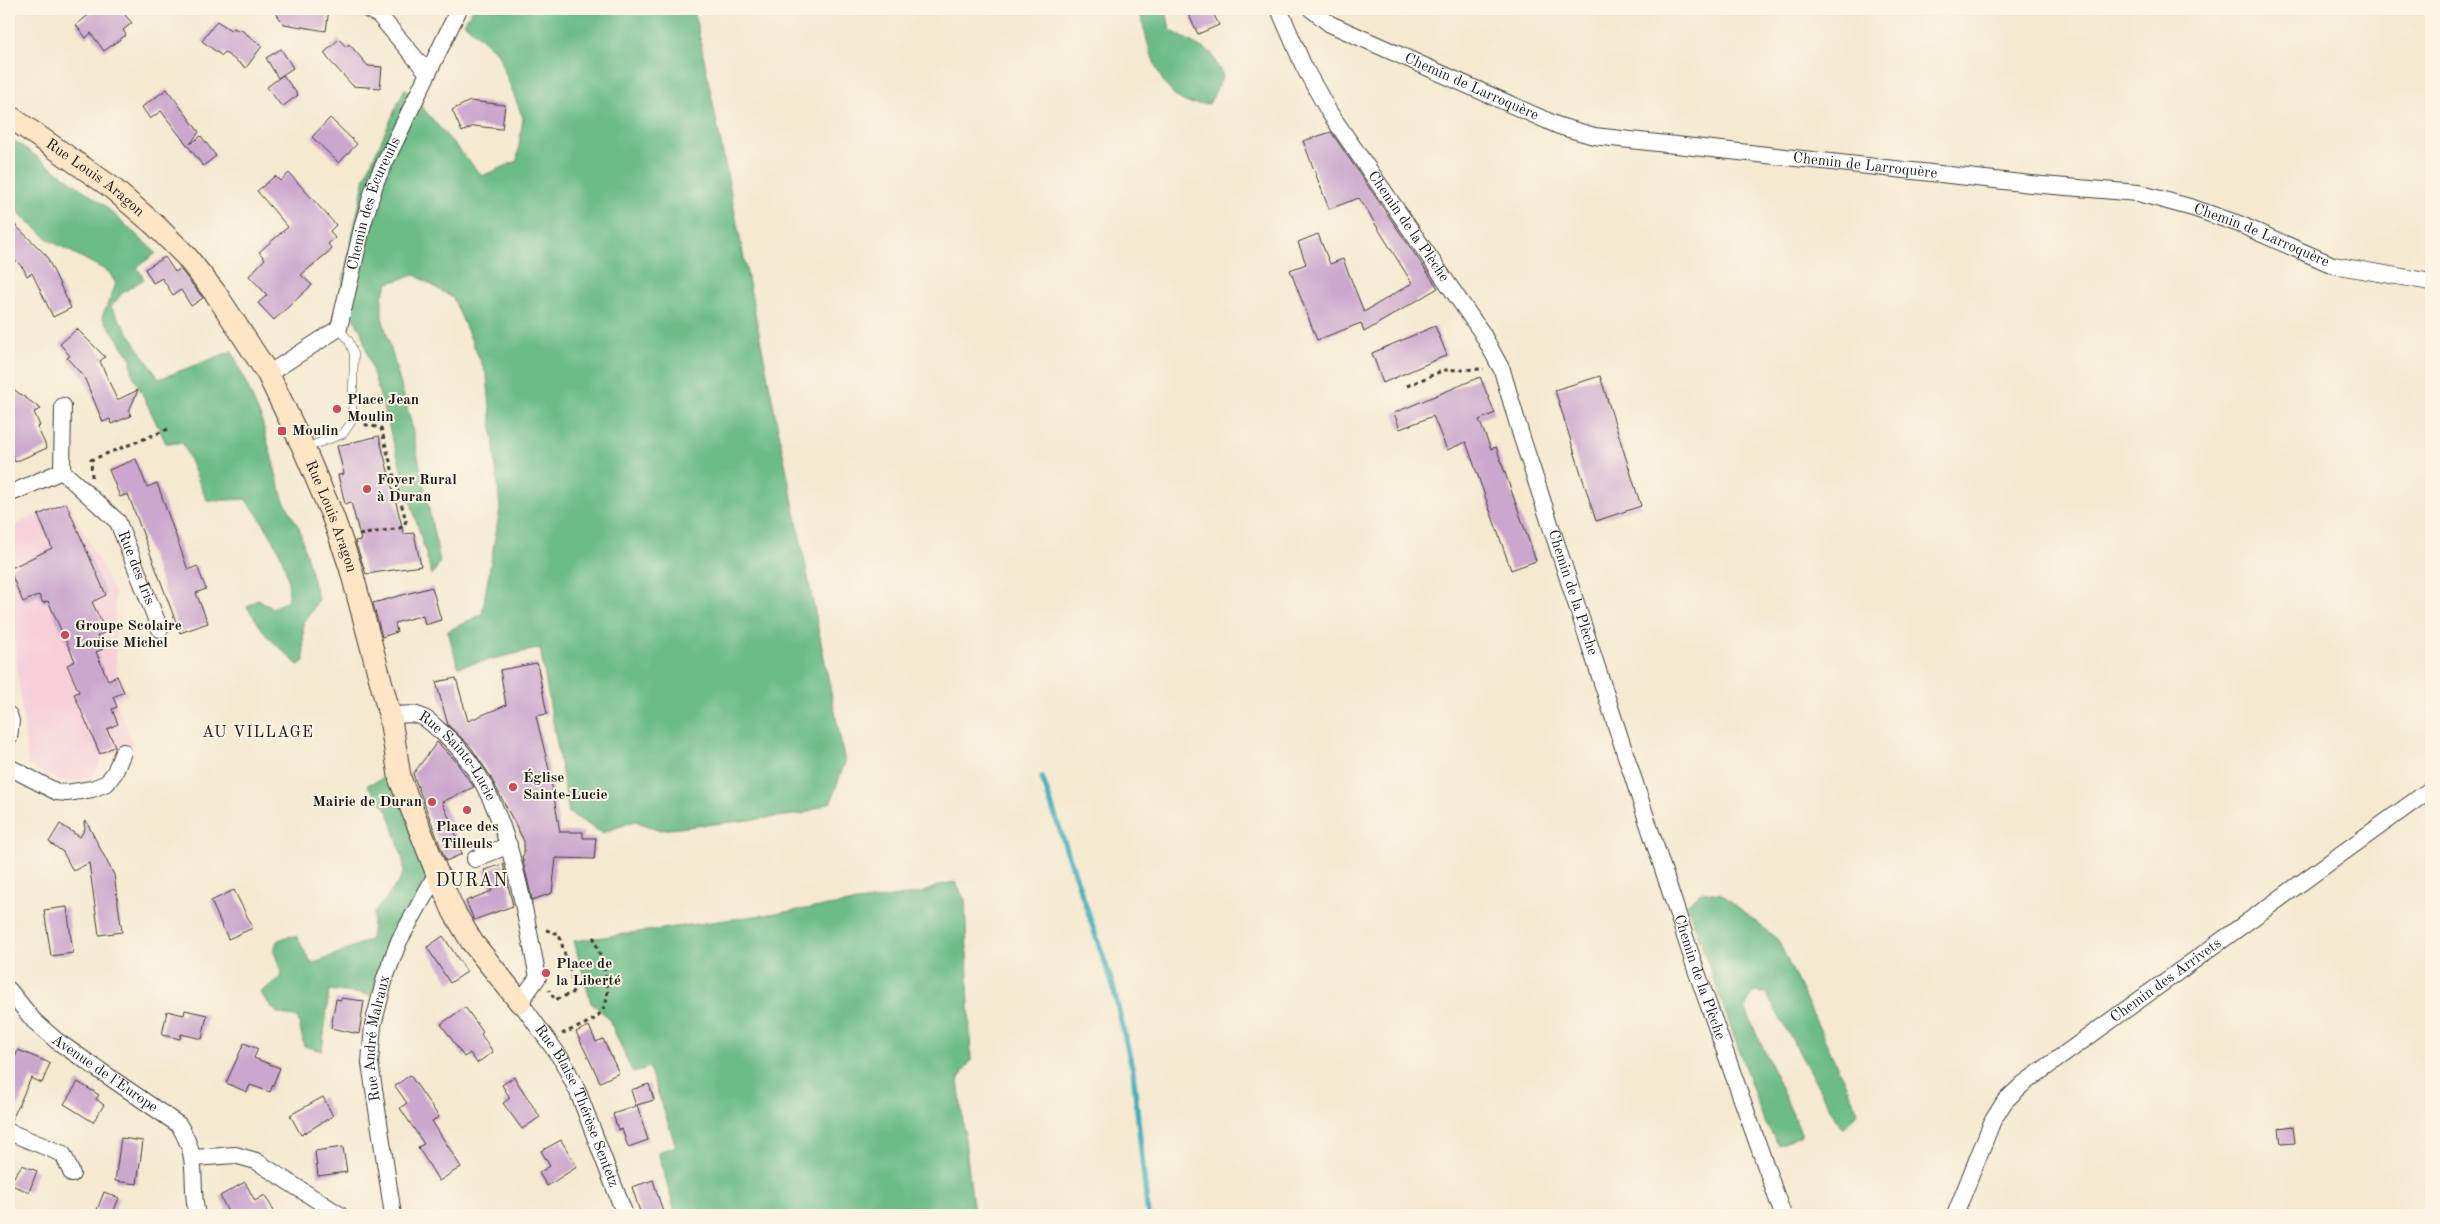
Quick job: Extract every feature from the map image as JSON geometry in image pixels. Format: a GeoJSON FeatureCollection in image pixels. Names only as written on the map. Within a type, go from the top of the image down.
{"type":"FeatureCollection","features":[{"type":"Feature","properties":{"kind":"street"},"geometry":{"type":"LineString","coordinates":[[367,9],[379,15],[427,72]]}},
{"type":"Feature","properties":{"kind":"street","name":"Chemin des Écureuils"},"geometry":{"type":"LineString","coordinates":[[339,328],[363,224],[376,181],[459,9]]}},
{"type":"Feature","properties":{"kind":"street","name":"Chemin de la Plèche"},"geometry":{"type":"LineString","coordinates":[[1279,9],[1304,67],[1329,112],[1482,333],[1502,370],[1521,435],[1692,958],[1783,1215]]}},
{"type":"Feature","properties":{"kind":"street","name":"Chemin de Larroquère"},"geometry":{"type":"LineString","coordinates":[[1311,9],[1330,24],[1559,126],[1594,136],[2031,184],[2138,193],[2192,208],[2239,224],[2332,265],[2431,282]]}},
{"type":"Feature","properties":{"kind":"street","name":"Rue Louis Aragon"},"geometry":{"type":"LineString","coordinates":[[9,116],[111,187],[156,226],[186,256],[216,294],[268,374],[304,449],[350,566],[390,716],[400,779],[437,873],[454,912],[472,942],[520,1002]]}},
{"type":"Feature","properties":{"kind":"street"},"geometry":{"type":"LineString","coordinates":[[268,374],[339,328]]}},
{"type":"Feature","properties":{"kind":"street"},"geometry":{"type":"LineString","coordinates":[[9,494],[62,471],[63,406]]}},
{"type":"Feature","properties":{"kind":"street","name":"Rue des Iris"},"geometry":{"type":"LineString","coordinates":[[62,471],[118,522],[160,628]]}},
{"type":"Feature","properties":{"kind":"street"},"geometry":{"type":"LineString","coordinates":[[9,715],[11,721],[9,738]]}},
{"type":"Feature","properties":{"kind":"street","name":"Rue Sainte-Lucie"},"geometry":{"type":"LineString","coordinates":[[390,716],[415,715],[424,717],[446,735],[478,773],[509,845],[526,921]]}},
{"type":"Feature","properties":{"kind":"street"},"geometry":{"type":"LineString","coordinates":[[9,767],[57,792],[67,793],[92,789],[106,783],[115,772],[123,752]]}},
{"type":"Feature","properties":{"kind":"street","name":"Chemin des Arrivets"},"geometry":{"type":"LineString","coordinates":[[1955,1215],[1993,1120],[2005,1101],[2022,1084],[2431,789]]}},
{"type":"Feature","properties":{"kind":"street"},"geometry":{"type":"LineString","coordinates":[[475,859],[509,845]]}},
{"type":"Feature","properties":{"kind":"street","name":"Rue André Malraux"},"geometry":{"type":"LineString","coordinates":[[393,1215],[370,1063],[373,1024],[399,941],[437,873]]}},
{"type":"Feature","properties":{"kind":"street"},"geometry":{"type":"LineString","coordinates":[[520,1002],[538,977],[526,921]]}},
{"type":"Feature","properties":{"kind":"street","name":"Avenue de l'Europe"},"geometry":{"type":"LineString","coordinates":[[9,990],[34,1021],[57,1041],[179,1125],[188,1139],[194,1158]]}},
{"type":"Feature","properties":{"kind":"street","name":"Rue Blaise Thérèse Sentetz"},"geometry":{"type":"LineString","coordinates":[[520,1002],[562,1060],[583,1101],[625,1215]]}},
{"type":"Feature","properties":{"kind":"street"},"geometry":{"type":"LineString","coordinates":[[9,1132],[63,1154],[72,1174]]}},
{"type":"Feature","properties":{"kind":"street"},"geometry":{"type":"LineString","coordinates":[[197,1215],[193,1197],[194,1158],[235,1154],[256,1161],[340,1215]]}},
{"type":"Feature","properties":{"kind":"lane"},"geometry":{"type":"LineString","coordinates":[[304,449],[343,434],[352,421],[354,354],[349,341],[339,328]]}},
{"type":"Feature","properties":{"kind":"path"},"geometry":{"type":"LineString","coordinates":[[1407,386],[1444,370],[1466,368],[1502,370]]}},
{"type":"Feature","properties":{"kind":"path"},"geometry":{"type":"LineString","coordinates":[[340,539],[400,528],[406,520],[381,428],[352,421]]}},
{"type":"Feature","properties":{"kind":"path"},"geometry":{"type":"LineString","coordinates":[[83,490],[92,476],[91,460],[171,428]]}},
{"type":"Feature","properties":{"kind":"path"},"geometry":{"type":"LineString","coordinates":[[526,921],[554,932],[560,937],[574,987],[572,993],[554,1000]]}},
{"type":"Feature","properties":{"kind":"path"},"geometry":{"type":"LineString","coordinates":[[548,1040],[593,1020],[602,1012],[607,1002],[609,994],[593,936]]}},
{"type":"Feature","properties":{"kind":"shaded area","name":"Groupe Scolaire Louise Michel"},"geometry":{"type":"Polygon","coordinates":[[[68,500],[115,594],[116,669],[128,695],[116,701],[133,744],[102,758],[93,778],[69,782],[46,776],[28,765],[9,592],[9,528],[68,500]]]}},
{"type":"Feature","properties":{"kind":"green space"},"geometry":{"type":"Polygon","coordinates":[[[473,9],[694,9],[845,762],[831,802],[803,814],[660,830],[635,821],[602,833],[569,813],[540,648],[458,667],[448,631],[482,614],[500,509],[487,376],[453,298],[415,275],[388,283],[382,297],[382,317],[410,418],[440,562],[432,575],[361,331],[340,296],[365,177],[405,88],[482,176],[517,161],[523,118],[497,52],[464,23],[473,9]]]}},
{"type":"Feature","properties":{"kind":"green space"},"geometry":{"type":"Polygon","coordinates":[[[1139,9],[1166,9],[1170,30],[1211,53],[1223,76],[1209,104],[1185,102],[1166,86],[1159,74],[1149,47],[1139,9]]]}},
{"type":"Feature","properties":{"kind":"green space"},"geometry":{"type":"Polygon","coordinates":[[[9,137],[104,205],[156,253],[137,267],[144,279],[122,293],[111,307],[159,379],[232,351],[261,418],[283,499],[299,528],[318,599],[303,622],[304,661],[298,665],[267,636],[247,607],[258,599],[272,608],[287,601],[289,589],[287,575],[277,547],[261,520],[245,499],[210,501],[206,499],[183,443],[166,443],[132,373],[131,358],[102,317],[116,284],[109,272],[49,240],[9,204],[9,137]]]}},
{"type":"Feature","properties":{"kind":"green space"},"geometry":{"type":"Polygon","coordinates":[[[393,775],[430,875],[391,941],[372,995],[329,990],[322,1051],[304,1046],[298,1018],[277,1013],[260,993],[282,976],[274,951],[277,941],[288,936],[297,937],[311,963],[371,939],[374,913],[400,880],[404,870],[403,859],[388,811],[367,785],[393,775]]]}},
{"type":"Feature","properties":{"kind":"green space"},"geometry":{"type":"Polygon","coordinates":[[[955,882],[965,900],[971,1060],[958,1080],[974,1215],[676,1215],[658,1152],[676,1146],[649,1067],[633,1073],[608,1017],[591,1003],[574,941],[922,893],[939,885],[955,882]]]}},
{"type":"Feature","properties":{"kind":"green space"},"geometry":{"type":"Polygon","coordinates":[[[1703,892],[1722,894],[1778,940],[1858,1111],[1844,1129],[1839,1124],[1766,993],[1753,992],[1745,1008],[1802,1135],[1779,1145],[1764,1121],[1687,904],[1703,892]]]}},
{"type":"Feature","properties":{"kind":"building"},"geometry":{"type":"Polygon","coordinates":[[[96,9],[120,9],[132,23],[123,30],[126,35],[104,51],[91,33],[86,38],[76,25],[96,9]]]}},
{"type":"Feature","properties":{"kind":"building"},"geometry":{"type":"Polygon","coordinates":[[[273,9],[329,9],[326,31],[284,24],[273,9]]]}},
{"type":"Feature","properties":{"kind":"building"},"geometry":{"type":"Polygon","coordinates":[[[1186,9],[1211,9],[1219,25],[1198,34],[1186,9]]]}},
{"type":"Feature","properties":{"kind":"building"},"geometry":{"type":"Polygon","coordinates":[[[217,21],[232,31],[234,28],[239,31],[240,29],[262,46],[246,68],[224,52],[222,56],[202,41],[217,21]]]}},
{"type":"Feature","properties":{"kind":"building"},"geometry":{"type":"Polygon","coordinates":[[[339,39],[346,47],[349,44],[368,66],[382,67],[380,88],[353,86],[330,61],[324,53],[339,39]]]}},
{"type":"Feature","properties":{"kind":"building"},"geometry":{"type":"Polygon","coordinates":[[[281,49],[293,68],[278,78],[266,58],[281,49]]]}},
{"type":"Feature","properties":{"kind":"building"},"geometry":{"type":"Polygon","coordinates":[[[283,75],[298,95],[282,107],[267,87],[283,75]]]}},
{"type":"Feature","properties":{"kind":"building"},"geometry":{"type":"Polygon","coordinates":[[[167,89],[199,132],[190,144],[201,136],[216,156],[203,166],[161,111],[150,119],[142,107],[167,89]]]}},
{"type":"Feature","properties":{"kind":"building"},"geometry":{"type":"Polygon","coordinates":[[[470,101],[505,105],[502,129],[474,126],[462,132],[452,110],[470,101]]]}},
{"type":"Feature","properties":{"kind":"building"},"geometry":{"type":"Polygon","coordinates":[[[330,118],[357,144],[339,163],[312,137],[330,118]]]}},
{"type":"Feature","properties":{"kind":"building"},"geometry":{"type":"Polygon","coordinates":[[[1331,132],[1438,288],[1364,332],[1361,323],[1317,340],[1290,270],[1306,264],[1298,242],[1318,234],[1330,264],[1343,259],[1364,312],[1412,283],[1359,198],[1329,209],[1303,141],[1331,132]]]}},
{"type":"Feature","properties":{"kind":"building"},"geometry":{"type":"Polygon","coordinates":[[[289,173],[336,225],[330,231],[335,238],[328,244],[332,249],[301,275],[312,285],[274,320],[258,303],[267,295],[249,276],[265,259],[259,252],[288,227],[257,191],[275,176],[280,181],[289,173]]]}},
{"type":"Feature","properties":{"kind":"building"},"geometry":{"type":"Polygon","coordinates":[[[9,219],[46,255],[71,308],[53,317],[32,273],[27,276],[23,268],[9,254],[9,219]]]}},
{"type":"Feature","properties":{"kind":"building"},"geometry":{"type":"Polygon","coordinates":[[[165,257],[175,272],[180,269],[203,298],[191,306],[181,290],[173,295],[162,278],[153,283],[145,269],[165,257]]]}},
{"type":"Feature","properties":{"kind":"building"},"geometry":{"type":"Polygon","coordinates":[[[1435,326],[1447,355],[1383,383],[1372,353],[1435,326]]]}},
{"type":"Feature","properties":{"kind":"building"},"geometry":{"type":"Polygon","coordinates":[[[77,329],[105,357],[100,361],[117,400],[138,390],[129,411],[131,416],[111,424],[110,419],[103,422],[84,377],[67,358],[70,356],[60,344],[77,329]]]}},
{"type":"Feature","properties":{"kind":"building"},"geometry":{"type":"Polygon","coordinates":[[[1600,376],[1641,506],[1596,521],[1555,390],[1600,376]]]}},
{"type":"Feature","properties":{"kind":"building"},"geometry":{"type":"Polygon","coordinates":[[[1480,377],[1495,413],[1479,420],[1491,449],[1496,447],[1536,561],[1511,570],[1466,442],[1447,450],[1433,416],[1400,429],[1394,413],[1480,377]]]}},
{"type":"Feature","properties":{"kind":"building"},"geometry":{"type":"Polygon","coordinates":[[[9,386],[41,409],[34,412],[40,426],[37,427],[47,448],[15,462],[9,447],[9,386]]]}},
{"type":"Feature","properties":{"kind":"building","name":"Foyer Rural à Duran"},"geometry":{"type":"Polygon","coordinates":[[[379,436],[404,534],[414,533],[421,566],[366,574],[355,541],[361,540],[351,502],[345,504],[338,475],[344,474],[337,446],[379,436]]]}},
{"type":"Feature","properties":{"kind":"building"},"geometry":{"type":"Polygon","coordinates":[[[136,459],[147,487],[157,483],[188,570],[197,566],[206,589],[196,593],[208,623],[180,633],[128,494],[120,497],[109,470],[136,459]]]}},
{"type":"Feature","properties":{"kind":"building"},"geometry":{"type":"Polygon","coordinates":[[[66,503],[106,595],[92,602],[106,632],[97,636],[103,649],[96,652],[108,680],[117,676],[124,692],[113,697],[117,707],[112,709],[118,724],[107,729],[115,746],[100,754],[74,694],[79,692],[67,665],[75,661],[48,601],[43,603],[39,595],[23,602],[9,569],[52,548],[38,515],[66,503]]]}},
{"type":"Feature","properties":{"kind":"building"},"geometry":{"type":"Polygon","coordinates":[[[432,587],[441,620],[425,625],[423,615],[395,623],[397,632],[382,637],[373,603],[432,587]]]}},
{"type":"Feature","properties":{"kind":"building"},"geometry":{"type":"Polygon","coordinates":[[[537,663],[547,714],[536,716],[549,769],[560,832],[583,832],[583,838],[596,838],[594,859],[556,858],[552,893],[532,900],[522,856],[524,855],[524,841],[489,774],[470,746],[448,725],[436,682],[456,678],[468,721],[506,705],[500,670],[537,663]]]}},
{"type":"Feature","properties":{"kind":"building"},"geometry":{"type":"Polygon","coordinates":[[[437,742],[454,759],[474,787],[442,802],[462,854],[446,861],[413,774],[437,742]]]}},
{"type":"Feature","properties":{"kind":"building"},"geometry":{"type":"Polygon","coordinates":[[[86,821],[114,875],[122,932],[99,935],[89,863],[73,871],[63,852],[49,842],[60,824],[80,837],[85,829],[84,822],[86,821]]]}},
{"type":"Feature","properties":{"kind":"building"},"geometry":{"type":"Polygon","coordinates":[[[503,864],[513,906],[474,920],[466,901],[492,891],[484,870],[503,864]]]}},
{"type":"Feature","properties":{"kind":"building"},"geometry":{"type":"Polygon","coordinates":[[[234,890],[253,928],[228,939],[211,901],[234,890]]]}},
{"type":"Feature","properties":{"kind":"building"},"geometry":{"type":"Polygon","coordinates":[[[67,907],[73,953],[51,956],[44,910],[67,907]]]}},
{"type":"Feature","properties":{"kind":"building"},"geometry":{"type":"Polygon","coordinates":[[[443,936],[467,972],[450,983],[427,947],[443,936]]]}},
{"type":"Feature","properties":{"kind":"building"},"geometry":{"type":"Polygon","coordinates":[[[341,998],[364,1001],[359,1034],[331,1028],[336,999],[341,1000],[341,998]]]}},
{"type":"Feature","properties":{"kind":"building"},"geometry":{"type":"Polygon","coordinates":[[[465,1007],[483,1032],[481,1034],[493,1052],[477,1063],[470,1053],[464,1057],[441,1024],[465,1007]]]}},
{"type":"Feature","properties":{"kind":"building"},"geometry":{"type":"Polygon","coordinates":[[[185,1010],[207,1015],[202,1039],[181,1034],[180,1039],[162,1035],[167,1011],[184,1015],[185,1010]]]}},
{"type":"Feature","properties":{"kind":"building"},"geometry":{"type":"Polygon","coordinates":[[[589,1026],[596,1042],[603,1039],[619,1073],[600,1082],[576,1032],[589,1026]]]}},
{"type":"Feature","properties":{"kind":"building"},"geometry":{"type":"Polygon","coordinates":[[[244,1043],[258,1049],[254,1058],[280,1068],[270,1092],[250,1085],[247,1092],[226,1083],[244,1043]]]}},
{"type":"Feature","properties":{"kind":"building"},"geometry":{"type":"Polygon","coordinates":[[[18,1050],[50,1063],[42,1083],[31,1078],[11,1122],[9,1122],[9,1071],[18,1050]]]}},
{"type":"Feature","properties":{"kind":"building"},"geometry":{"type":"Polygon","coordinates":[[[410,1075],[439,1117],[432,1121],[461,1167],[439,1181],[418,1147],[424,1144],[400,1108],[407,1103],[395,1086],[410,1075]]]}},
{"type":"Feature","properties":{"kind":"building"},"geometry":{"type":"Polygon","coordinates":[[[514,1077],[540,1117],[522,1129],[503,1103],[510,1098],[502,1085],[514,1077]]]}},
{"type":"Feature","properties":{"kind":"building"},"geometry":{"type":"Polygon","coordinates":[[[78,1082],[99,1095],[96,1099],[104,1105],[93,1122],[64,1104],[78,1082]]]}},
{"type":"Feature","properties":{"kind":"building"},"geometry":{"type":"Polygon","coordinates":[[[649,1084],[654,1100],[637,1105],[648,1140],[628,1147],[622,1129],[618,1130],[613,1114],[636,1106],[631,1090],[649,1084]]]}},
{"type":"Feature","properties":{"kind":"building"},"geometry":{"type":"Polygon","coordinates":[[[323,1097],[333,1116],[301,1135],[290,1115],[323,1097]]]}},
{"type":"Feature","properties":{"kind":"building"},"geometry":{"type":"Polygon","coordinates":[[[2293,1126],[2295,1143],[2281,1144],[2279,1128],[2293,1126]]]}},
{"type":"Feature","properties":{"kind":"building"},"geometry":{"type":"Polygon","coordinates":[[[121,1138],[143,1141],[137,1184],[115,1181],[121,1138]]]}},
{"type":"Feature","properties":{"kind":"building"},"geometry":{"type":"Polygon","coordinates":[[[561,1140],[577,1167],[547,1186],[539,1173],[550,1166],[541,1151],[561,1140]]]}},
{"type":"Feature","properties":{"kind":"building"},"geometry":{"type":"Polygon","coordinates":[[[343,1147],[347,1172],[318,1176],[315,1151],[343,1147]]]}},
{"type":"Feature","properties":{"kind":"building"},"geometry":{"type":"Polygon","coordinates":[[[22,1165],[37,1171],[29,1192],[9,1184],[22,1165]]]}},
{"type":"Feature","properties":{"kind":"building"},"geometry":{"type":"Polygon","coordinates":[[[653,1180],[664,1215],[641,1215],[632,1187],[653,1180]]]}},
{"type":"Feature","properties":{"kind":"building"},"geometry":{"type":"Polygon","coordinates":[[[245,1182],[255,1201],[265,1195],[276,1215],[228,1215],[220,1196],[245,1182]]]}},
{"type":"Feature","properties":{"kind":"building"},"geometry":{"type":"Polygon","coordinates":[[[104,1192],[119,1198],[112,1215],[95,1215],[104,1192]]]}},
{"type":"Feature","properties":{"kind":"waterway"},"geometry":{"type":"LineString","coordinates":[[1042,777],[1113,986],[1133,1071],[1148,1215]]}},
{"type":"Feature","properties":{"kind":"place","name":"Place Jean Moulin"},"geometry":{"type":"Point","coordinates":[337,409]}},
{"type":"Feature","properties":{"kind":"place","name":"Moulin"},"geometry":{"type":"Point","coordinates":[282,431]}},
{"type":"Feature","properties":{"kind":"place","name":"Foyer Rural à Duran"},"geometry":{"type":"Point","coordinates":[367,489]}},
{"type":"Feature","properties":{"kind":"place","name":"Groupe Scolaire Louise Michel"},"geometry":{"type":"Point","coordinates":[65,635]}},
{"type":"Feature","properties":{"kind":"place","name":"Église Sainte-Lucie"},"geometry":{"type":"Point","coordinates":[513,787]}},
{"type":"Feature","properties":{"kind":"place","name":"Mairie de Duran"},"geometry":{"type":"Point","coordinates":[432,802]}},
{"type":"Feature","properties":{"kind":"place","name":"Place des Tilleuls"},"geometry":{"type":"Point","coordinates":[467,810]}},
{"type":"Feature","properties":{"kind":"place","name":"Place de la Liberté"},"geometry":{"type":"Point","coordinates":[546,973]}},
{"type":"Feature","properties":{"kind":"district","name":"AU VILLAGE"},"geometry":{"type":"Point","coordinates":[258,733]}},
{"type":"Feature","properties":{"kind":"district","name":"DURAN"},"geometry":{"type":"Point","coordinates":[472,881]}}]}
